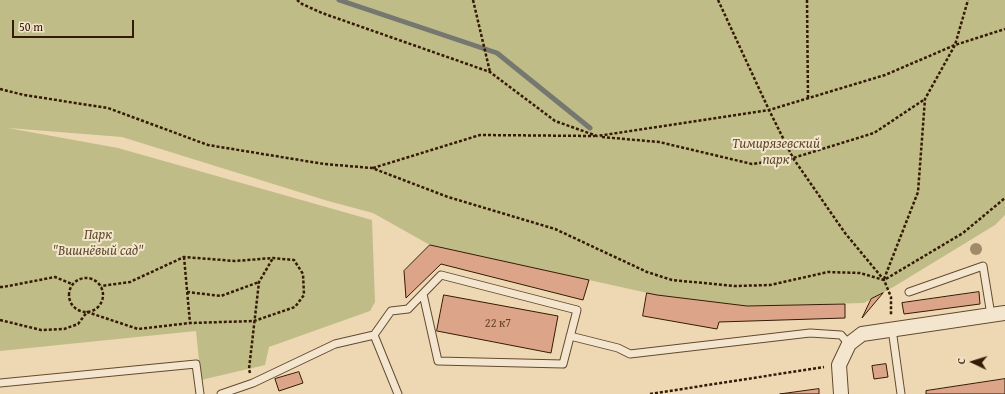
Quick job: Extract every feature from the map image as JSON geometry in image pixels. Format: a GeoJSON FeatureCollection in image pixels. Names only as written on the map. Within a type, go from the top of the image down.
{"type":"FeatureCollection","features":[{"type":"Feature","properties":{"kind":"street"},"geometry":{"type":"LineString","coordinates":[[841,394],[839,364],[849,344],[862,334],[1005,313]]}},
{"type":"Feature","properties":{"kind":"lane"},"geometry":{"type":"LineString","coordinates":[[909,292],[983,266],[991,315]]}},
{"type":"Feature","properties":{"kind":"lane"},"geometry":{"type":"LineString","coordinates":[[221,394],[253,383],[335,344],[374,335],[391,311],[408,309],[441,275],[577,310],[563,364],[438,361],[423,294]]}},
{"type":"Feature","properties":{"kind":"lane"},"geometry":{"type":"LineString","coordinates":[[892,329],[901,394]]}},
{"type":"Feature","properties":{"kind":"lane"},"geometry":{"type":"LineString","coordinates":[[570,336],[618,348],[630,354],[810,333],[841,335],[849,344]]}},
{"type":"Feature","properties":{"kind":"lane"},"geometry":{"type":"LineString","coordinates":[[374,335],[398,394]]}},
{"type":"Feature","properties":{"kind":"lane"},"geometry":{"type":"LineString","coordinates":[[0,383],[196,364],[200,394]]}},
{"type":"Feature","properties":{"kind":"path"},"geometry":{"type":"LineString","coordinates":[[297,0],[302,4],[322,13],[490,72],[555,121],[597,136],[769,110],[885,76],[955,45],[1005,29]]}},
{"type":"Feature","properties":{"kind":"path"},"geometry":{"type":"LineString","coordinates":[[473,0],[490,72]]}},
{"type":"Feature","properties":{"kind":"path"},"geometry":{"type":"LineString","coordinates":[[718,0],[793,158],[846,233],[884,280],[891,297],[892,329]]}},
{"type":"Feature","properties":{"kind":"path"},"geometry":{"type":"LineString","coordinates":[[807,0],[808,98]]}},
{"type":"Feature","properties":{"kind":"path"},"geometry":{"type":"LineString","coordinates":[[884,280],[918,192],[925,99],[955,45],[968,0]]}},
{"type":"Feature","properties":{"kind":"path"},"geometry":{"type":"LineString","coordinates":[[0,89],[24,95],[108,108],[208,145],[324,164],[372,168],[448,197],[555,229],[647,272],[672,280],[735,286],[770,285],[828,272],[860,273],[884,280],[963,233],[1005,198]]}},
{"type":"Feature","properties":{"kind":"path"},"geometry":{"type":"LineString","coordinates":[[372,168],[480,135],[597,136],[659,142],[752,164],[793,158],[874,133],[925,99]]}},
{"type":"Feature","properties":{"kind":"path"},"geometry":{"type":"LineString","coordinates":[[184,257],[190,323]]}},
{"type":"Feature","properties":{"kind":"path"},"geometry":{"type":"LineString","coordinates":[[0,320],[41,330],[64,330],[78,324],[87,312],[93,311],[97,308],[103,297],[101,286],[97,282],[87,277],[76,280],[72,284],[69,294],[72,304],[81,311],[87,312],[138,329],[190,323],[254,321],[295,307],[304,295],[303,274],[294,260],[273,258],[235,261],[184,257],[130,282],[101,286]]}},
{"type":"Feature","properties":{"kind":"path"},"geometry":{"type":"LineString","coordinates":[[253,383],[250,369],[259,282],[273,258]]}},
{"type":"Feature","properties":{"kind":"path"},"geometry":{"type":"LineString","coordinates":[[0,287],[55,277],[72,284]]}},
{"type":"Feature","properties":{"kind":"path"},"geometry":{"type":"LineString","coordinates":[[187,292],[222,296],[259,282]]}},
{"type":"Feature","properties":{"kind":"path"},"geometry":{"type":"LineString","coordinates":[[650,394],[839,364]]}},
{"type":"Feature","properties":{"kind":"green space","name":"Тимирязевский парк"},"geometry":{"type":"Polygon","coordinates":[[[0,0],[1005,0],[1005,215],[995,225],[895,286],[864,303],[747,306],[657,295],[430,245],[373,213],[328,201],[122,137],[8,128],[118,148],[372,220],[375,302],[370,311],[269,347],[265,365],[201,380],[196,331],[0,351],[0,0]]]}},
{"type":"Feature","properties":{"kind":"building"},"geometry":{"type":"Polygon","coordinates":[[[430,245],[589,280],[583,300],[441,264],[406,298],[404,271],[430,245]]]}},
{"type":"Feature","properties":{"kind":"building"},"geometry":{"type":"Polygon","coordinates":[[[979,292],[980,304],[904,314],[902,303],[979,292]]]}},
{"type":"Feature","properties":{"kind":"building"},"geometry":{"type":"Polygon","coordinates":[[[647,293],[747,306],[845,304],[845,318],[719,322],[717,329],[643,316],[647,293]]]}},
{"type":"Feature","properties":{"kind":"building"},"geometry":{"type":"Polygon","coordinates":[[[883,293],[862,318],[871,299],[883,293]]]}},
{"type":"Feature","properties":{"kind":"building"},"geometry":{"type":"Polygon","coordinates":[[[444,295],[558,316],[551,353],[437,331],[444,295]]]}},
{"type":"Feature","properties":{"kind":"building"},"geometry":{"type":"Polygon","coordinates":[[[886,364],[888,377],[874,379],[872,366],[886,364]]]}},
{"type":"Feature","properties":{"kind":"building"},"geometry":{"type":"Polygon","coordinates":[[[299,372],[303,383],[279,391],[275,379],[299,372]]]}},
{"type":"Feature","properties":{"kind":"building"},"geometry":{"type":"Polygon","coordinates":[[[1005,379],[1005,394],[926,394],[926,391],[1005,379]]]}},
{"type":"Feature","properties":{"kind":"building"},"geometry":{"type":"Polygon","coordinates":[[[819,389],[819,394],[780,394],[819,389]]]}},
{"type":"Feature","properties":{"kind":"waterway"},"geometry":{"type":"LineString","coordinates":[[339,0],[497,53],[590,128]]}},
{"type":"Feature","properties":{"kind":"park label","name":"Парк \"Вишнёвый сад\""},"geometry":{"type":"Point","coordinates":[98,244]}}]}
